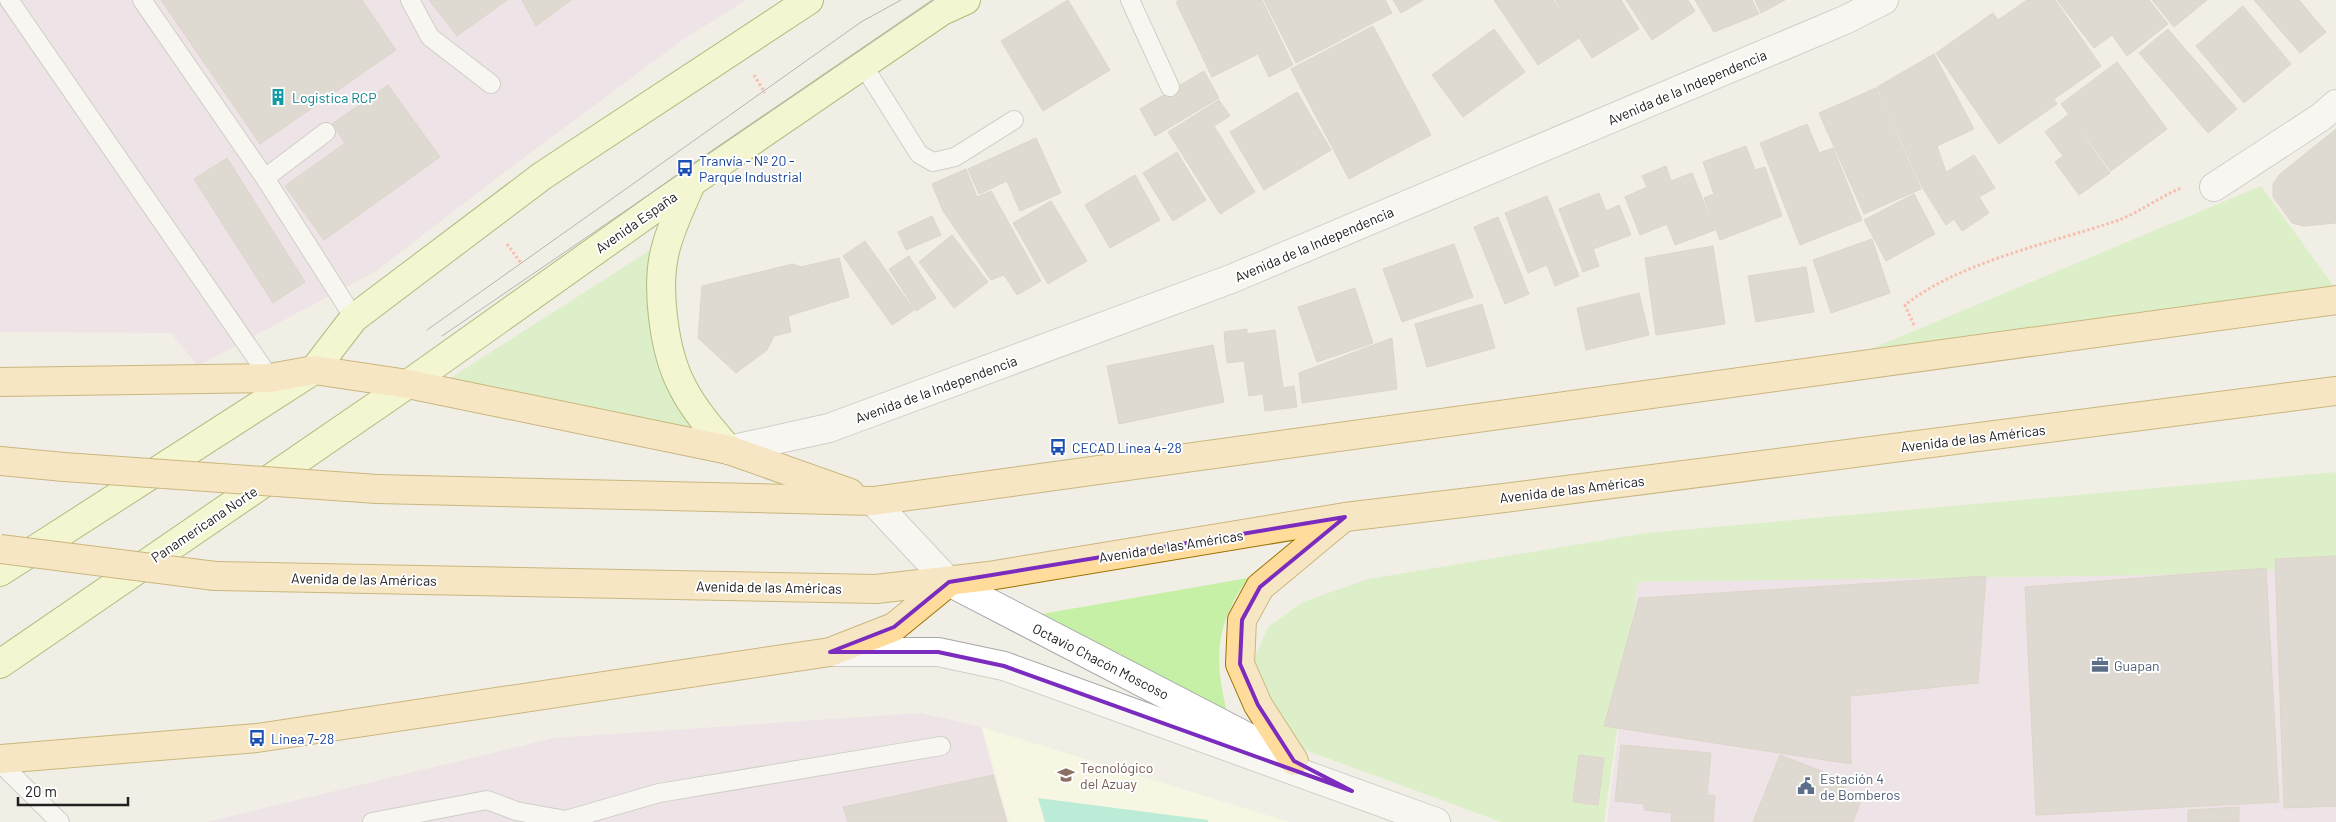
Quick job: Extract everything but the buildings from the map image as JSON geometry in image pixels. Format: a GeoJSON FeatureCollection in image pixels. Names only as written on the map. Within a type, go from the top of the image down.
{"type":"FeatureCollection","features":[{"type":"Feature","properties":{"kind":"main road"},"geometry":{"type":"LineString","coordinates":[[0,572],[314,370],[354,318],[542,176],[809,0]]}},
{"type":"Feature","properties":{"kind":"main road","name":"Avenida España"},"geometry":{"type":"LineString","coordinates":[[408,384],[782,120],[942,11],[966,0]]}},
{"type":"Feature","properties":{"kind":"main road"},"geometry":{"type":"LineString","coordinates":[[692,182],[665,249],[661,307],[668,344],[681,384],[702,418],[729,450]]}},
{"type":"Feature","properties":{"kind":"main road"},"geometry":{"type":"LineString","coordinates":[[0,462],[377,489],[873,501],[2336,300]]}},
{"type":"Feature","properties":{"kind":"main road"},"geometry":{"type":"LineString","coordinates":[[0,382],[270,378],[314,370],[408,384],[729,450],[873,501]]}},
{"type":"Feature","properties":{"kind":"main road","name":"Panamericana Norte"},"geometry":{"type":"LineString","coordinates":[[0,664],[408,384]]}},
{"type":"Feature","properties":{"kind":"main road","name":"Avenida de las Américas"},"geometry":{"type":"LineString","coordinates":[[0,549],[215,576],[876,589],[949,582],[1345,517],[2336,390]]}},
{"type":"Feature","properties":{"kind":"main road"},"geometry":{"type":"LineString","coordinates":[[1294,761],[1258,705],[1240,664],[1242,620],[1260,587],[1345,517]]}},
{"type":"Feature","properties":{"kind":"main road"},"geometry":{"type":"LineString","coordinates":[[0,761],[257,738],[830,652],[894,627],[949,582]]}},
{"type":"Feature","properties":{"kind":"street","name":"Avenida de la Independencia"},"geometry":{"type":"LineString","coordinates":[[729,450],[829,428],[1231,279],[1847,19],[1884,0]]}},
{"type":"Feature","properties":{"kind":"street"},"geometry":{"type":"LineString","coordinates":[[2214,187],[2321,117],[2336,104]]}},
{"type":"Feature","properties":{"kind":"street","name":"Octavio Chacón Moscoso"},"geometry":{"type":"LineString","coordinates":[[873,501],[949,582],[1352,791]]}},
{"type":"Feature","properties":{"kind":"street","name":"Octavio Chacón Moscoso"},"geometry":{"type":"LineString","coordinates":[[830,652],[938,652],[1004,666],[1436,822]]}},
{"type":"Feature","properties":{"kind":"lane"},"geometry":{"type":"LineString","coordinates":[[9,0],[270,378]]}},
{"type":"Feature","properties":{"kind":"lane"},"geometry":{"type":"LineString","coordinates":[[142,0],[265,178],[354,318]]}},
{"type":"Feature","properties":{"kind":"lane"},"geometry":{"type":"LineString","coordinates":[[410,0],[430,37],[491,84]]}},
{"type":"Feature","properties":{"kind":"lane"},"geometry":{"type":"LineString","coordinates":[[1130,0],[1170,87]]}},
{"type":"Feature","properties":{"kind":"lane"},"geometry":{"type":"LineString","coordinates":[[863,65],[919,154],[933,162],[955,156],[1014,120]]}},
{"type":"Feature","properties":{"kind":"lane"},"geometry":{"type":"LineString","coordinates":[[265,178],[326,132]]}},
{"type":"Feature","properties":{"kind":"lane"},"geometry":{"type":"LineString","coordinates":[[372,822],[487,800],[516,811],[566,820],[659,793],[941,746]]}},
{"type":"Feature","properties":{"kind":"lane"},"geometry":{"type":"LineString","coordinates":[[0,761],[60,822]]}},
{"type":"Feature","properties":{"kind":"path"},"geometry":{"type":"LineString","coordinates":[[737,47],[782,120]]}},
{"type":"Feature","properties":{"kind":"path"},"geometry":{"type":"LineString","coordinates":[[1921,357],[1913,318],[1905,305],[1920,293],[2002,258],[2118,220],[2166,194],[2186,187],[2214,187]]}},
{"type":"Feature","properties":{"kind":"path"},"geometry":{"type":"LineString","coordinates":[[487,218],[541,290]]}},
{"type":"Feature","properties":{"kind":"highlighted area"},"geometry":{"type":"Polygon","coordinates":[[[1345,517],[1260,587],[1242,620],[1240,664],[1258,705],[1294,761],[1352,791],[1004,666],[938,652],[830,652],[894,627],[949,582],[1345,517]]]}},
{"type":"Feature","properties":{"kind":"shaded area"},"geometry":{"type":"Polygon","coordinates":[[[0,0],[746,0],[681,41],[506,171],[376,271],[198,366],[171,333],[0,332],[0,0]]]}},
{"type":"Feature","properties":{"kind":"shaded area"},"geometry":{"type":"Polygon","coordinates":[[[2336,551],[2336,822],[1607,822],[1638,582],[2336,551]]]}},
{"type":"Feature","properties":{"kind":"shaded area"},"geometry":{"type":"Polygon","coordinates":[[[921,713],[981,727],[1007,822],[207,822],[554,738],[921,713]]]}},
{"type":"Feature","properties":{"kind":"shaded area","name":"Tecnológico del Azuay"},"geometry":{"type":"Polygon","coordinates":[[[982,727],[1289,822],[1009,822],[982,727]]]}},
{"type":"Feature","properties":{"kind":"green space"},"geometry":{"type":"Polygon","coordinates":[[[2261,186],[2335,288],[1842,361],[2261,186]]]}},
{"type":"Feature","properties":{"kind":"green space"},"geometry":{"type":"Polygon","coordinates":[[[652,249],[698,434],[444,382],[652,249]]]}},
{"type":"Feature","properties":{"kind":"green space"},"geometry":{"type":"Polygon","coordinates":[[[2336,472],[2336,567],[2155,575],[1638,582],[1604,822],[1501,822],[1297,747],[1253,672],[1256,655],[1268,627],[1303,602],[1368,579],[1646,533],[2336,472]]]}},
{"type":"Feature","properties":{"kind":"green space"},"geometry":{"type":"Polygon","coordinates":[[[1248,578],[1229,611],[1220,642],[1220,675],[1227,712],[1036,615],[1248,578]]]}},
{"type":"Feature","properties":{"kind":"green space"},"geometry":{"type":"Polygon","coordinates":[[[1038,798],[1208,820],[1208,822],[1045,822],[1038,798]]]}},
{"type":"Feature","properties":{"kind":"tram line"},"geometry":{"type":"LineString","coordinates":[[427,330],[861,22],[901,0]]}},
{"type":"Feature","properties":{"kind":"tram line"},"geometry":{"type":"LineString","coordinates":[[442,336],[934,0]]}},
{"type":"Feature","properties":{"kind":"place","name":"Logistica RCP"},"geometry":{"type":"Point","coordinates":[278,97]}},
{"type":"Feature","properties":{"kind":"place","name":"Tranvía - Nº 20 - Parque Industrial"},"geometry":{"type":"Point","coordinates":[685,168]}},
{"type":"Feature","properties":{"kind":"place","name":"CECAD Linea 4-28"},"geometry":{"type":"Point","coordinates":[1058,447]}},
{"type":"Feature","properties":{"kind":"place","name":"Guapan"},"geometry":{"type":"Point","coordinates":[2100,665]}},
{"type":"Feature","properties":{"kind":"place","name":"Linea 7-28"},"geometry":{"type":"Point","coordinates":[257,738]}},
{"type":"Feature","properties":{"kind":"place","name":"Tecnológico del Azuay"},"geometry":{"type":"Point","coordinates":[1066,775]}},
{"type":"Feature","properties":{"kind":"place","name":"Estación 4 de Bomberos"},"geometry":{"type":"Point","coordinates":[1806,786]}}]}
